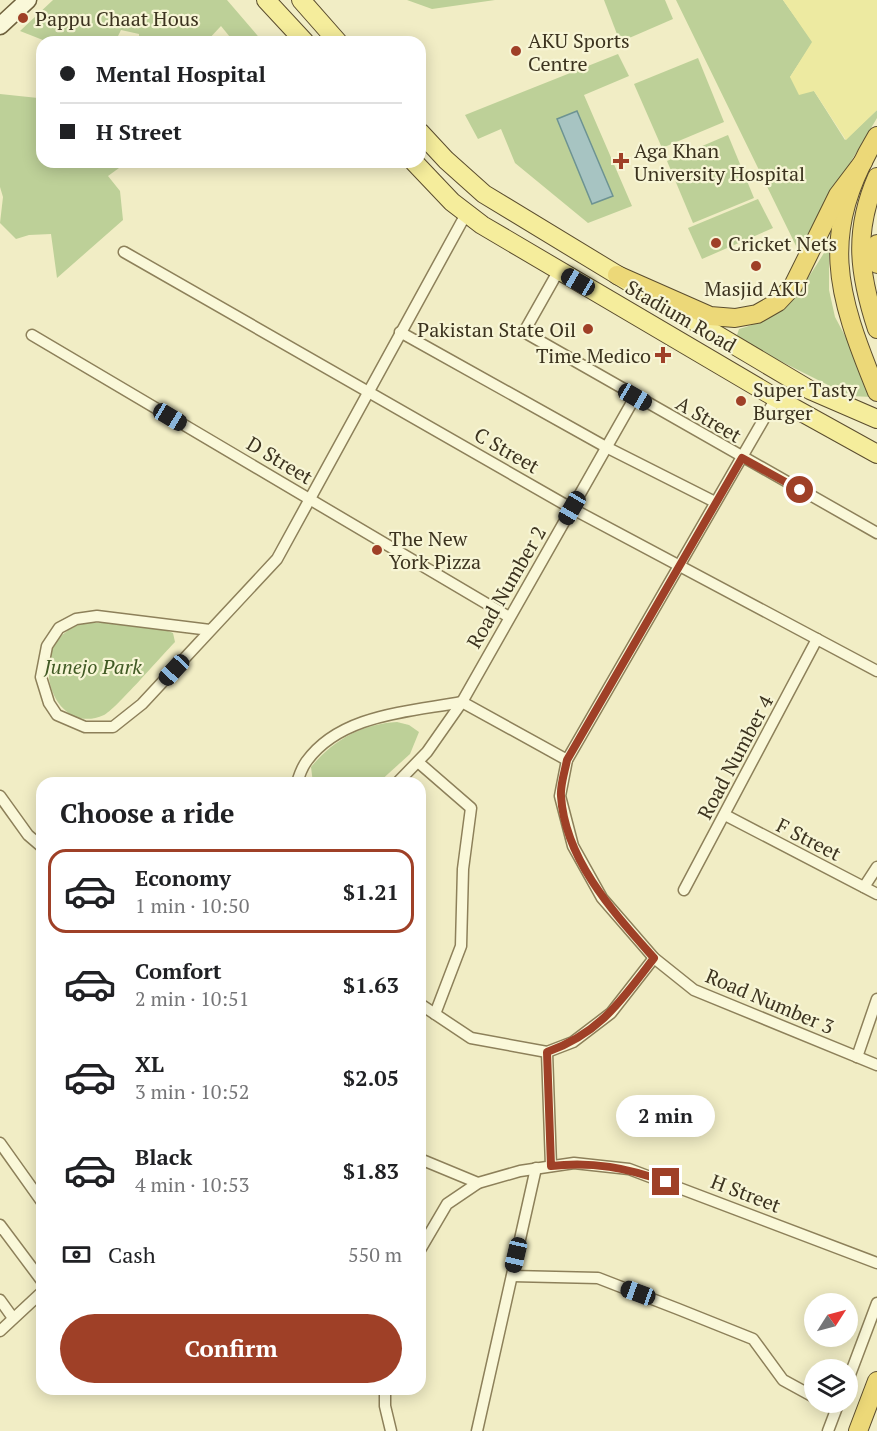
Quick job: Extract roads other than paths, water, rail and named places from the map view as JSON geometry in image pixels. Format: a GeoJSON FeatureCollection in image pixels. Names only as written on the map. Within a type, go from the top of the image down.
{"type":"FeatureCollection","features":[{"type":"Feature","properties":{"kind":"highway"},"geometry":{"type":"LineString","coordinates":[[877,136],[850,189],[840,227],[838,266],[845,305],[877,392]]}},
{"type":"Feature","properties":{"kind":"highway"},"geometry":{"type":"LineString","coordinates":[[617,275],[710,316],[735,318],[757,314],[778,302],[793,286],[838,195],[862,162]]}},
{"type":"Feature","properties":{"kind":"highway"},"geometry":{"type":"LineString","coordinates":[[877,177],[862,225],[860,260],[867,299],[877,329]]}},
{"type":"Feature","properties":{"kind":"highway"},"geometry":{"type":"LineString","coordinates":[[877,244],[877,264]]}},
{"type":"Feature","properties":{"kind":"highway"},"geometry":{"type":"LineString","coordinates":[[858,1431],[877,1381]]}},
{"type":"Feature","properties":{"kind":"main road"},"geometry":{"type":"LineString","coordinates":[[0,26],[28,0]]}},
{"type":"Feature","properties":{"kind":"main road"},"geometry":{"type":"LineString","coordinates":[[266,0],[299,36]]}},
{"type":"Feature","properties":{"kind":"main road"},"geometry":{"type":"LineString","coordinates":[[301,0],[333,36]]}},
{"type":"Feature","properties":{"kind":"main road","name":"Stadium Road"},"geometry":{"type":"LineString","coordinates":[[426,138],[484,194],[810,390],[877,419]]}},
{"type":"Feature","properties":{"kind":"main road","name":"Stadium Road"},"geometry":{"type":"LineString","coordinates":[[420,168],[466,214],[776,398],[877,454]]}},
{"type":"Feature","properties":{"kind":"main road"},"geometry":{"type":"LineString","coordinates":[[845,437],[877,440]]}},
{"type":"Feature","properties":{"kind":"street"},"geometry":{"type":"LineString","coordinates":[[210,630],[98,616],[76,619],[59,628],[47,646],[41,677],[49,703],[57,716],[85,727],[113,727],[142,704],[277,559],[308,498],[466,214]]}},
{"type":"Feature","properties":{"kind":"street","name":"C Street"},"geometry":{"type":"LineString","coordinates":[[124,252],[572,508],[877,671]]}},
{"type":"Feature","properties":{"kind":"street","name":"A Street"},"geometry":{"type":"LineString","coordinates":[[558,270],[524,332],[877,533]]}},
{"type":"Feature","properties":{"kind":"street"},"geometry":{"type":"LineString","coordinates":[[400,332],[606,447],[715,502]]}},
{"type":"Feature","properties":{"kind":"street","name":"D Street"},"geometry":{"type":"LineString","coordinates":[[32,335],[509,617]]}},
{"type":"Feature","properties":{"kind":"street","name":"Road Number 2"},"geometry":{"type":"LineString","coordinates":[[403,777],[418,762],[462,702],[635,397]]}},
{"type":"Feature","properties":{"kind":"street","name":"Road Number 3"},"geometry":{"type":"LineString","coordinates":[[776,398],[567,760],[560,796],[573,846],[602,898],[654,958],[694,990],[877,1065]]}},
{"type":"Feature","properties":{"kind":"street","name":"Road Number 4"},"geometry":{"type":"LineString","coordinates":[[684,890],[817,639]]}},
{"type":"Feature","properties":{"kind":"street"},"geometry":{"type":"LineString","coordinates":[[299,777],[305,762],[326,742],[361,722],[462,702],[567,760]]}},
{"type":"Feature","properties":{"kind":"street"},"geometry":{"type":"LineString","coordinates":[[418,762],[471,808],[463,869],[461,946],[435,1014]]}},
{"type":"Feature","properties":{"kind":"street"},"geometry":{"type":"LineString","coordinates":[[0,796],[28,835],[36,842]]}},
{"type":"Feature","properties":{"kind":"street","name":"F Street"},"geometry":{"type":"LineString","coordinates":[[725,815],[877,894]]}},
{"type":"Feature","properties":{"kind":"street"},"geometry":{"type":"LineString","coordinates":[[864,887],[877,867]]}},
{"type":"Feature","properties":{"kind":"street"},"geometry":{"type":"LineString","coordinates":[[426,1008],[471,1038],[547,1052],[573,1042],[611,1013],[654,958]]}},
{"type":"Feature","properties":{"kind":"street"},"geometry":{"type":"LineString","coordinates":[[857,1057],[877,999]]}},
{"type":"Feature","properties":{"kind":"street"},"geometry":{"type":"LineString","coordinates":[[547,1052],[551,1166]]}},
{"type":"Feature","properties":{"kind":"street"},"geometry":{"type":"LineString","coordinates":[[0,1143],[36,1194]]}},
{"type":"Feature","properties":{"kind":"street"},"geometry":{"type":"LineString","coordinates":[[426,1162],[478,1183]]}},
{"type":"Feature","properties":{"kind":"street","name":"H Street"},"geometry":{"type":"LineString","coordinates":[[426,1240],[447,1204],[478,1183],[536,1168],[574,1163],[630,1168],[877,1263]]}},
{"type":"Feature","properties":{"kind":"street"},"geometry":{"type":"LineString","coordinates":[[477,1431],[536,1168]]}},
{"type":"Feature","properties":{"kind":"street"},"geometry":{"type":"LineString","coordinates":[[0,1225],[36,1273]]}},
{"type":"Feature","properties":{"kind":"street"},"geometry":{"type":"LineString","coordinates":[[512,1276],[598,1278],[678,1309],[753,1339],[783,1380],[804,1392]]}},
{"type":"Feature","properties":{"kind":"street"},"geometry":{"type":"LineString","coordinates":[[0,1331],[36,1298]]}},
{"type":"Feature","properties":{"kind":"street"},"geometry":{"type":"LineString","coordinates":[[0,1300],[14,1318]]}},
{"type":"Feature","properties":{"kind":"street"},"geometry":{"type":"LineString","coordinates":[[856,1359],[877,1303]]}},
{"type":"Feature","properties":{"kind":"street"},"geometry":{"type":"LineString","coordinates":[[386,1395],[385,1406],[391,1431]]}},
{"type":"Feature","properties":{"kind":"street"},"geometry":{"type":"LineString","coordinates":[[828,1431],[835,1413]]}},
{"type":"Feature","properties":{"kind":"water"},"geometry":{"type":"Polygon","coordinates":[[[577,111],[613,196],[592,204],[557,119],[577,111]]]}},
{"type":"Feature","properties":{"kind":"place","name":"Pappu Chaat Hous"},"geometry":{"type":"Point","coordinates":[23,18]}},
{"type":"Feature","properties":{"kind":"place","name":"AKU Sports Centre"},"geometry":{"type":"Point","coordinates":[516,51]}},
{"type":"Feature","properties":{"kind":"place","name":"Aga Khan University Hospital"},"geometry":{"type":"Point","coordinates":[621,161]}},
{"type":"Feature","properties":{"kind":"place","name":"Cricket Nets"},"geometry":{"type":"Point","coordinates":[716,243]}},
{"type":"Feature","properties":{"kind":"place","name":"Masjid AKU"},"geometry":{"type":"Point","coordinates":[756,266]}},
{"type":"Feature","properties":{"kind":"place","name":"Pakistan State Oil"},"geometry":{"type":"Point","coordinates":[588,329]}},
{"type":"Feature","properties":{"kind":"place","name":"Time Medico"},"geometry":{"type":"Point","coordinates":[663,355]}},
{"type":"Feature","properties":{"kind":"place","name":"Super Tasty Burger"},"geometry":{"type":"Point","coordinates":[741,401]}},
{"type":"Feature","properties":{"kind":"place","name":"The New York Pizza"},"geometry":{"type":"Point","coordinates":[377,550]}},
{"type":"Feature","properties":{"kind":"park label","name":"Junejo Park"},"geometry":{"type":"Point","coordinates":[93,666]}}]}
